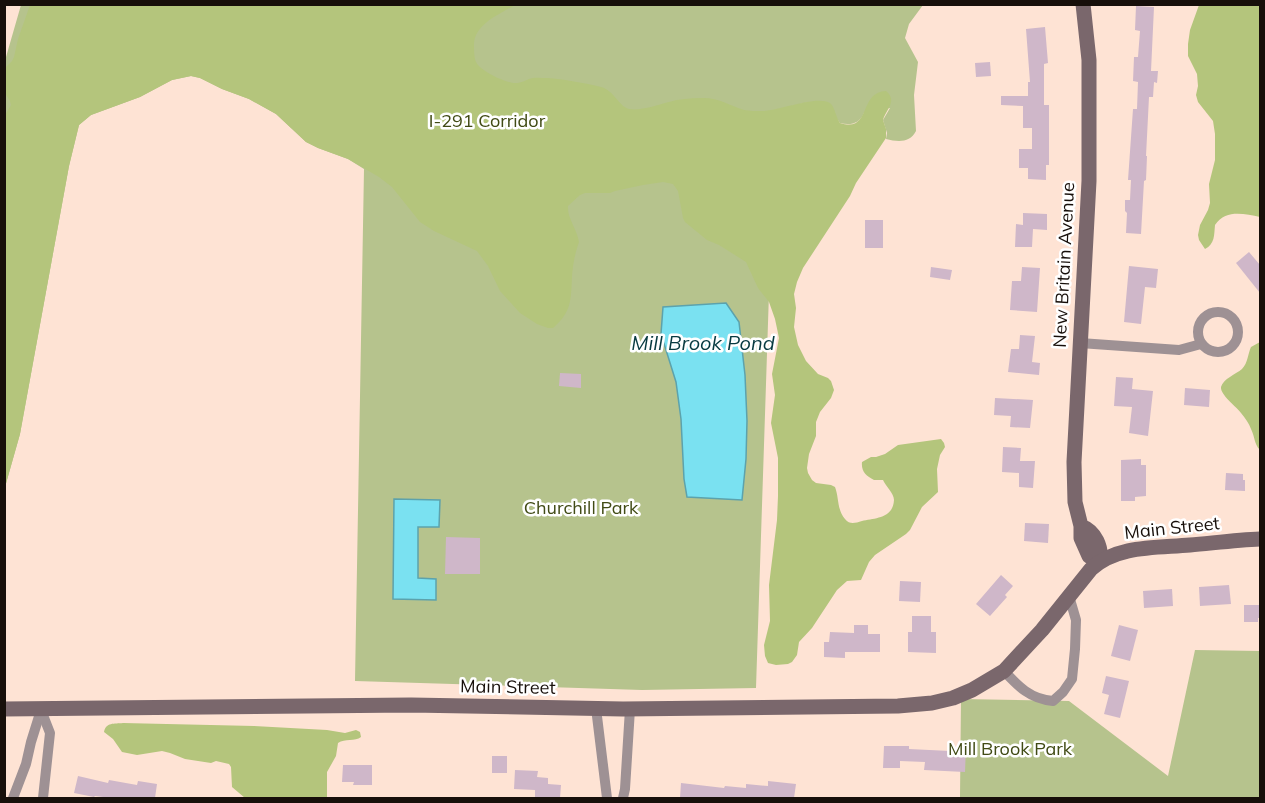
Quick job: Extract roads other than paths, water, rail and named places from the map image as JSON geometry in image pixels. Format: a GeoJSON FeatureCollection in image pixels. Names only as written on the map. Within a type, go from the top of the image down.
{"type":"FeatureCollection","features":[{"type":"Feature","properties":{"kind":"main road","name":"New Britain Avenue"},"geometry":{"type":"LineString","coordinates":[[1083,4],[1089,60],[1089,181],[1074,462],[1075,502],[1081,526],[1088,528],[1101,551],[1099,562]]}},
{"type":"Feature","properties":{"kind":"main road","name":"Main Street"},"geometry":{"type":"LineString","coordinates":[[4,709],[411,705],[630,709],[932,703],[967,692],[1004,671],[1042,630],[1084,578],[1099,562],[1109,557],[1131,550],[1260,539]]}},
{"type":"Feature","properties":{"kind":"street"},"geometry":{"type":"LineString","coordinates":[[1080,343],[1179,350],[1201,344]]}},
{"type":"Feature","properties":{"kind":"street"},"geometry":{"type":"LineString","coordinates":[[1004,671],[1029,694],[1042,700],[1053,701],[1063,692],[1072,679],[1075,649],[1076,620],[1069,596]]}},
{"type":"Feature","properties":{"kind":"street"},"geometry":{"type":"LineString","coordinates":[[596,708],[607,798]]}},
{"type":"Feature","properties":{"kind":"street"},"geometry":{"type":"LineString","coordinates":[[623,798],[630,709]]}},
{"type":"Feature","properties":{"kind":"street"},"geometry":{"type":"LineString","coordinates":[[13,798],[26,764],[41,710]]}},
{"type":"Feature","properties":{"kind":"street"},"geometry":{"type":"LineString","coordinates":[[41,710],[50,733],[43,798]]}},
{"type":"Feature","properties":{"kind":"water","name":"Mill Brook Pond"},"geometry":{"type":"Polygon","coordinates":[[[726,303],[739,322],[745,375],[747,421],[742,500],[687,497],[676,382],[661,334],[663,307],[726,303]]]}},
{"type":"Feature","properties":{"kind":"water"},"geometry":{"type":"Polygon","coordinates":[[[394,499],[440,500],[439,527],[418,527],[418,578],[436,579],[436,600],[393,599],[394,499]]]}},
{"type":"Feature","properties":{"kind":"park label","name":"I-291 Corridor"},"geometry":{"type":"Point","coordinates":[487,121]}},
{"type":"Feature","properties":{"kind":"park label","name":"Churchill Park"},"geometry":{"type":"Point","coordinates":[581,508]}},
{"type":"Feature","properties":{"kind":"park label","name":"Mill Brook Park"},"geometry":{"type":"Point","coordinates":[1010,749]}}]}
